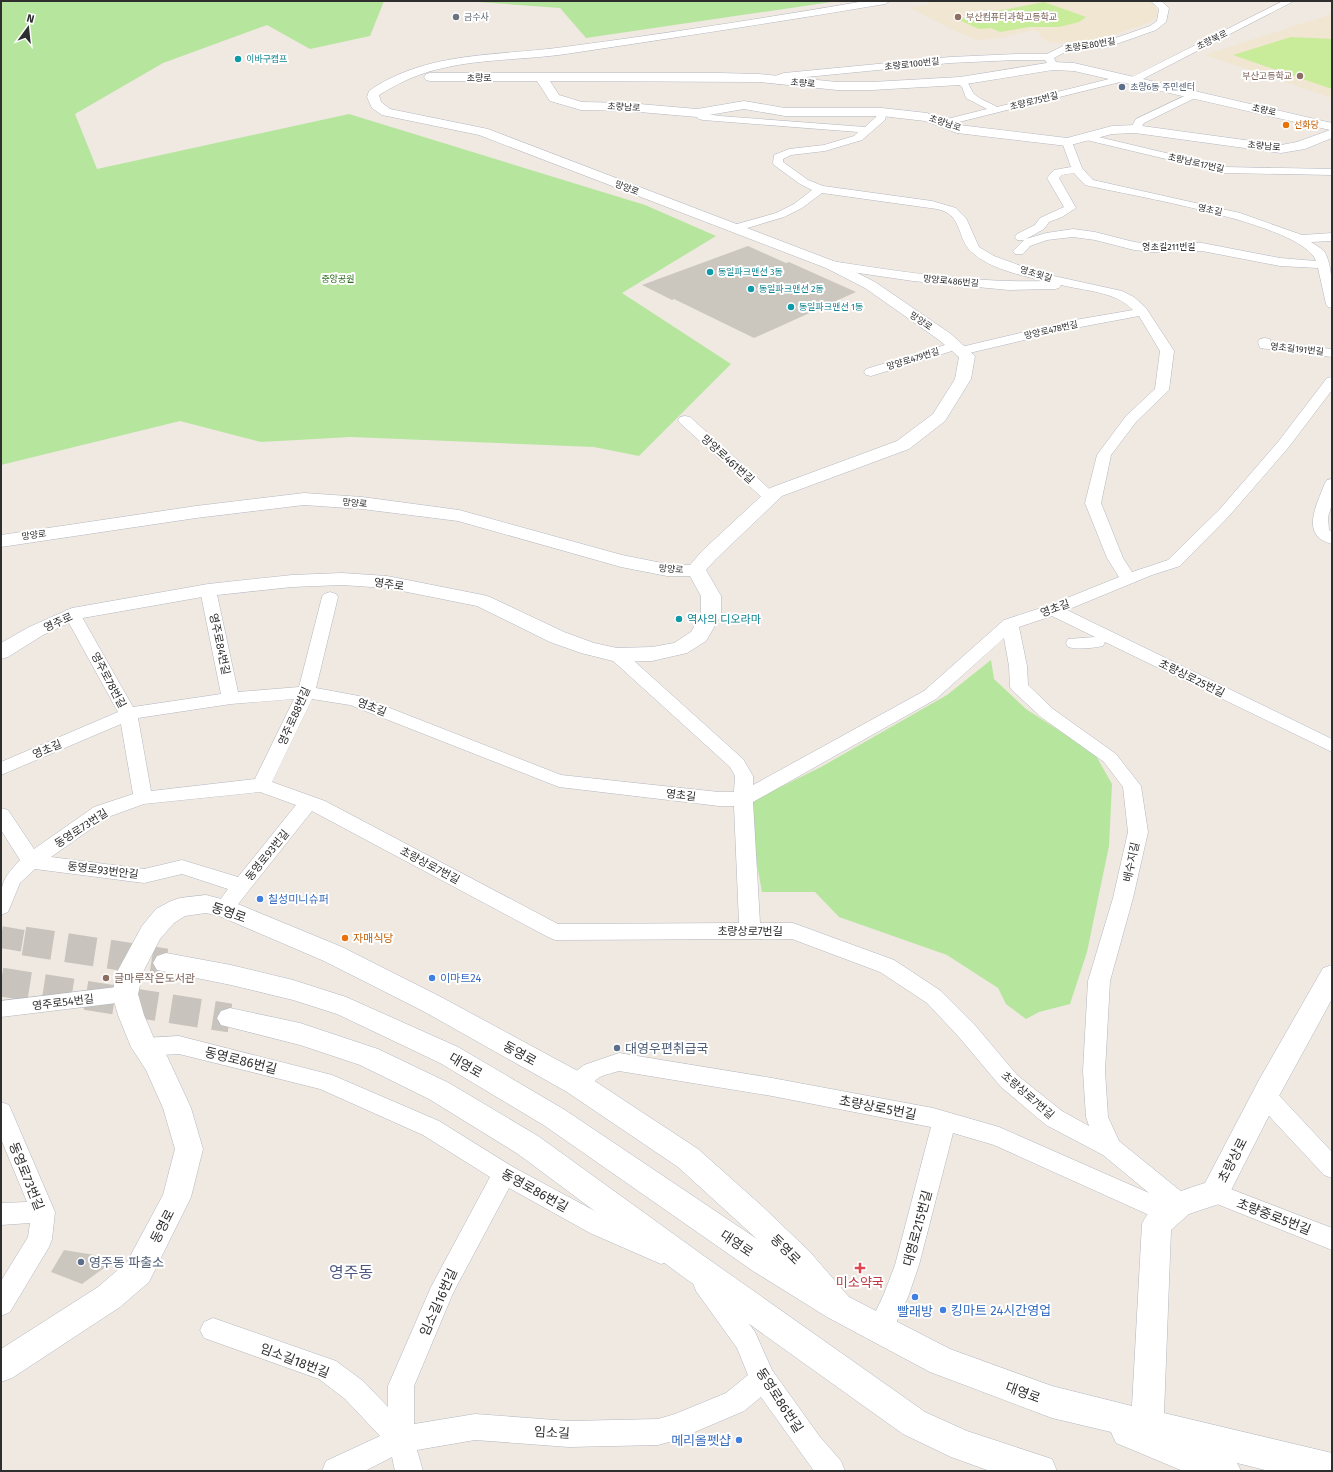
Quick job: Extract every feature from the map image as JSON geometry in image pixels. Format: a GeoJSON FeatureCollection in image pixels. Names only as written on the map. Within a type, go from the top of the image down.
{"type":"FeatureCollection","features":[{"type":"Feature","properties":{"kind":"main road","name":"망양로"},"geometry":{"type":"LineString","coordinates":[[1,540],[196,512],[304,499],[362,504],[459,516],[565,545],[582,552],[673,571],[696,570],[776,492],[903,445],[939,418],[963,379],[967,356],[945,337],[870,285],[831,265],[484,132],[386,112],[376,106],[373,94],[406,76],[428,69],[471,60],[546,54],[801,16],[886,1]]}},
{"type":"Feature","properties":{"kind":"main road","name":"초량로"},"geometry":{"type":"LineString","coordinates":[[406,76],[542,78],[719,77],[759,78],[837,86],[960,81],[1051,62],[1195,94],[1332,127]]}},
{"type":"Feature","properties":{"kind":"main road","name":"초량남로"},"geometry":{"type":"LineString","coordinates":[[542,78],[554,98],[581,106],[628,107],[697,114],[744,105],[785,112],[882,112],[927,116],[957,129],[1067,142],[1112,130],[1135,129],[1281,149],[1300,146],[1332,134]]}},
{"type":"Feature","properties":{"kind":"main road","name":"영주로"},"geometry":{"type":"LineString","coordinates":[[1,652],[36,631],[72,614],[208,590],[292,580],[342,579],[387,582],[483,601],[557,637],[588,648],[617,655],[652,654],[680,648],[699,636],[711,615],[711,596],[696,570]]}},
{"type":"Feature","properties":{"kind":"main road","name":"동영로"},"geometry":{"type":"LineString","coordinates":[[1,1367],[109,1297],[133,1277],[138,1272],[177,1197],[189,1149],[177,1108],[157,1064],[144,1047],[131,1015],[125,994],[130,972],[151,933],[165,916],[180,907],[206,904],[224,908],[333,954],[432,1004],[577,1084],[688,1158],[752,1215],[799,1262],[838,1307]]}},
{"type":"Feature","properties":{"kind":"main road","name":"대영로"},"geometry":{"type":"LineString","coordinates":[[166,963],[231,975],[293,990],[346,1007],[449,1055],[556,1118],[764,1261],[838,1307],[941,1361],[1052,1402],[1332,1470]]}},
{"type":"Feature","properties":{"kind":"main road","name":"초량상로"},"geometry":{"type":"LineString","coordinates":[[1174,1208],[1215,1193],[1265,1096],[1332,975]]}},
{"type":"Feature","properties":{"kind":"main road"},"geometry":{"type":"LineString","coordinates":[[230,1018],[300,1034],[369,1057],[439,1091],[528,1144],[693,1266],[914,1423],[963,1446],[1040,1471]]}},
{"type":"Feature","properties":{"kind":"main road","name":"동영로"},"geometry":{"type":"LineString","coordinates":[[717,1229],[736,1234],[742,1232],[744,1225],[742,1219],[729,1195]]}},
{"type":"Feature","properties":{"kind":"main road"},"geometry":{"type":"LineString","coordinates":[[1147,1425],[1157,1224],[1174,1208]]}},
{"type":"Feature","properties":{"kind":"main road"},"geometry":{"type":"LineString","coordinates":[[1052,1402],[1224,1471]]}},
{"type":"Feature","properties":{"kind":"street","name":"초량로80번길"},"geometry":{"type":"LineString","coordinates":[[1051,62],[1065,48],[1108,44],[1153,28],[1161,22],[1164,11],[1164,8],[1155,1]]}},
{"type":"Feature","properties":{"kind":"street","name":"초량북로"},"geometry":{"type":"LineString","coordinates":[[1129,79],[1290,1]]}},
{"type":"Feature","properties":{"kind":"street","name":"초량로100번길"},"geometry":{"type":"LineString","coordinates":[[778,81],[779,78],[784,76],[956,60],[1030,56],[1051,62]]}},
{"type":"Feature","properties":{"kind":"street","name":"초량로75번길"},"geometry":{"type":"LineString","coordinates":[[943,123],[1129,79]]}},
{"type":"Feature","properties":{"kind":"street"},"geometry":{"type":"LineString","coordinates":[[960,81],[966,86],[970,96],[996,110]]}},
{"type":"Feature","properties":{"kind":"street"},"geometry":{"type":"LineString","coordinates":[[1135,129],[1140,121],[1195,94]]}},
{"type":"Feature","properties":{"kind":"street","name":"영초윗길"},"geometry":{"type":"LineString","coordinates":[[882,112],[881,118],[858,138],[826,148],[789,152],[778,157],[778,163],[804,182],[820,189],[931,205],[954,211],[966,227],[968,240],[978,252],[1018,269],[1072,284],[1104,290],[1129,299],[1142,312],[1167,351],[1162,390],[1131,419],[1104,455],[1093,503],[1115,558],[1128,580]]}},
{"type":"Feature","properties":{"kind":"street"},"geometry":{"type":"LineString","coordinates":[[697,114],[703,117],[720,119],[867,130]]}},
{"type":"Feature","properties":{"kind":"street","name":"초량남로17번길"},"geometry":{"type":"LineString","coordinates":[[1086,137],[1225,170],[1332,172]]}},
{"type":"Feature","properties":{"kind":"street","name":"영초길"},"geometry":{"type":"LineString","coordinates":[[1067,142],[1077,169],[1089,183],[1236,215],[1265,224],[1300,239],[1319,253],[1332,304]]}},
{"type":"Feature","properties":{"kind":"street"},"geometry":{"type":"LineString","coordinates":[[1018,269],[1019,251],[1017,239],[1040,227],[1044,220],[1058,216],[1070,208],[1066,200],[1057,190],[1053,178],[1058,172],[1077,169]]}},
{"type":"Feature","properties":{"kind":"street"},"geometry":{"type":"LineString","coordinates":[[734,228],[780,215],[798,206],[820,189]]}},
{"type":"Feature","properties":{"kind":"street","name":"영초길211번길"},"geometry":{"type":"LineString","coordinates":[[1019,251],[1026,243],[1046,237],[1073,234],[1095,236],[1134,246],[1152,248],[1202,247],[1280,262],[1323,265]]}},
{"type":"Feature","properties":{"kind":"street"},"geometry":{"type":"LineString","coordinates":[[1300,239],[1332,237]]}},
{"type":"Feature","properties":{"kind":"street","name":"망양로486번길"},"geometry":{"type":"LineString","coordinates":[[831,265],[890,274],[1009,286],[1072,284]]}},
{"type":"Feature","properties":{"kind":"street"},"geometry":{"type":"LineString","coordinates":[[886,296],[883,285],[890,274]]}},
{"type":"Feature","properties":{"kind":"street","name":"망양로478번길"},"geometry":{"type":"LineString","coordinates":[[958,348],[1142,312]]}},
{"type":"Feature","properties":{"kind":"street","name":"영초길191번길"},"geometry":{"type":"LineString","coordinates":[[1265,342],[1265,345],[1332,353]]}},
{"type":"Feature","properties":{"kind":"street","name":"망양로479번길"},"geometry":{"type":"LineString","coordinates":[[871,372],[958,348]]}},
{"type":"Feature","properties":{"kind":"street","name":"영초길"},"geometry":{"type":"LineString","coordinates":[[1,769],[128,714],[231,698],[306,692],[353,700],[559,781],[718,799],[743,799],[930,695],[1010,624],[1053,610],[1174,563],[1224,513],[1283,445],[1332,381]]}},
{"type":"Feature","properties":{"kind":"street","name":"망양로461번길"},"geometry":{"type":"LineString","coordinates":[[686,420],[771,498]]}},
{"type":"Feature","properties":{"kind":"street"},"geometry":{"type":"LineString","coordinates":[[1332,483],[1320,517],[1322,532],[1332,539]]}},
{"type":"Feature","properties":{"kind":"street","name":"영주로84번길"},"geometry":{"type":"LineString","coordinates":[[208,590],[231,698]]}},
{"type":"Feature","properties":{"kind":"street","name":"영주로88번길"},"geometry":{"type":"LineString","coordinates":[[261,785],[306,692],[330,597]]}},
{"type":"Feature","properties":{"kind":"street","name":"초량상로25번길"},"geometry":{"type":"LineString","coordinates":[[1053,610],[1332,746]]}},
{"type":"Feature","properties":{"kind":"street","name":"영주로78번길"},"geometry":{"type":"LineString","coordinates":[[72,614],[92,647],[128,714],[143,798]]}},
{"type":"Feature","properties":{"kind":"street","name":"배수지길"},"geometry":{"type":"LineString","coordinates":[[1010,624],[1018,666],[1019,687],[1047,713],[1110,758],[1132,786],[1138,832],[1124,898],[1100,981],[1094,1071],[1097,1117],[1111,1148]]}},
{"type":"Feature","properties":{"kind":"street"},"geometry":{"type":"LineString","coordinates":[[1074,643],[1097,642]]}},
{"type":"Feature","properties":{"kind":"street"},"geometry":{"type":"LineString","coordinates":[[617,655],[737,763],[744,776],[743,799],[750,931]]}},
{"type":"Feature","properties":{"kind":"street","name":"초량상로7번길"},"geometry":{"type":"LineString","coordinates":[[261,785],[309,802],[555,932],[793,932],[887,966],[934,997],[966,1030],[1009,1081],[1054,1118],[1111,1148],[1174,1208]]}},
{"type":"Feature","properties":{"kind":"street","name":"동영로73번길"},"geometry":{"type":"LineString","coordinates":[[1,907],[12,879],[31,861],[101,812],[143,798],[261,785]]}},
{"type":"Feature","properties":{"kind":"street","name":"동영로93번길"},"geometry":{"type":"LineString","coordinates":[[224,908],[309,802]]}},
{"type":"Feature","properties":{"kind":"street"},"geometry":{"type":"LineString","coordinates":[[1,816],[31,861]]}},
{"type":"Feature","properties":{"kind":"street","name":"동영로93번안길"},"geometry":{"type":"LineString","coordinates":[[31,861],[144,876],[182,867],[242,886]]}},
{"type":"Feature","properties":{"kind":"street","name":"영주로54번길"},"geometry":{"type":"LineString","coordinates":[[1,1009],[125,994]]}},
{"type":"Feature","properties":{"kind":"street","name":"동영로86번길"},"geometry":{"type":"LineString","coordinates":[[144,1047],[179,1044],[324,1081],[431,1128],[505,1174],[598,1225],[693,1266],[746,1340],[763,1380],[831,1471]]}},
{"type":"Feature","properties":{"kind":"street","name":"초량상로5번길"},"geometry":{"type":"LineString","coordinates":[[577,1084],[592,1071],[618,1062],[772,1087],[925,1117],[999,1137],[1174,1208]]}},
{"type":"Feature","properties":{"kind":"street"},"geometry":{"type":"LineString","coordinates":[[1265,1096],[1332,1168]]}},
{"type":"Feature","properties":{"kind":"street","name":"동영로73번길"},"geometry":{"type":"LineString","coordinates":[[1,1112],[43,1212],[40,1239],[1,1304]]}},
{"type":"Feature","properties":{"kind":"street","name":"대영로215번길"},"geometry":{"type":"LineString","coordinates":[[880,1330],[896,1297],[907,1265],[944,1122]]}},
{"type":"Feature","properties":{"kind":"street","name":"임소길16번길"},"geometry":{"type":"LineString","coordinates":[[409,1471],[401,1439],[401,1386],[442,1287],[505,1174]]}},
{"type":"Feature","properties":{"kind":"street","name":"초량중로5번길"},"geometry":{"type":"LineString","coordinates":[[1215,1193],[1332,1239]]}},
{"type":"Feature","properties":{"kind":"street"},"geometry":{"type":"LineString","coordinates":[[1,1214],[43,1212]]}},
{"type":"Feature","properties":{"kind":"street","name":"임소길18번길"},"geometry":{"type":"LineString","coordinates":[[213,1330],[327,1370],[354,1390],[401,1439]]}},
{"type":"Feature","properties":{"kind":"street","name":"임소길"},"geometry":{"type":"LineString","coordinates":[[336,1471],[401,1439],[476,1427],[569,1434],[658,1432],[676,1427],[735,1402],[763,1380]]}},
{"type":"Feature","properties":{"kind":"shaded area"},"geometry":{"type":"Polygon","coordinates":[[[925,1],[1141,1],[1153,3],[1157,6],[1157,16],[1151,22],[1098,40],[1053,43],[1041,38],[1039,32],[1034,30],[1000,38],[977,40],[957,32],[910,8],[930,4],[925,1]]]}},
{"type":"Feature","properties":{"kind":"shaded area","name":"부산고등학교"},"geometry":{"type":"Polygon","coordinates":[[[1332,14],[1332,98],[1205,55],[1332,14]]]}},
{"type":"Feature","properties":{"kind":"green space","name":"중앙공원"},"geometry":{"type":"Polygon","coordinates":[[[1,1],[384,1],[370,36],[310,49],[267,25],[163,63],[75,114],[97,169],[349,114],[645,205],[716,236],[622,293],[731,364],[639,456],[594,447],[351,437],[261,442],[180,421],[1,465],[1,1]]]}},
{"type":"Feature","properties":{"kind":"green space"},"geometry":{"type":"Polygon","coordinates":[[[465,1],[838,1],[586,38],[560,8],[465,1]]]}},
{"type":"Feature","properties":{"kind":"green space"},"geometry":{"type":"Polygon","coordinates":[[[1044,2],[1086,17],[1079,22],[1059,27],[1030,27],[1000,32],[991,28],[979,29],[957,19],[1044,2]]]}},
{"type":"Feature","properties":{"kind":"green space"},"geometry":{"type":"Polygon","coordinates":[[[1291,37],[1332,39],[1332,89],[1233,55],[1291,37]]]}},
{"type":"Feature","properties":{"kind":"green space"},"geometry":{"type":"Polygon","coordinates":[[[991,660],[994,679],[1026,709],[1095,754],[1112,784],[1109,846],[1087,952],[1070,1004],[1039,1012],[1026,1019],[1006,1004],[998,988],[947,955],[839,917],[815,892],[762,892],[746,804],[821,767],[947,695],[991,660]]]}},
{"type":"Feature","properties":{"kind":"building"},"geometry":{"type":"Polygon","coordinates":[[[748,246],[786,263],[789,262],[856,292],[754,338],[642,285],[748,246]]]}},
{"type":"Feature","properties":{"kind":"building","name":"영주동 파출소"},"geometry":{"type":"Polygon","coordinates":[[[64,1250],[107,1257],[104,1268],[82,1284],[51,1272],[64,1250]]]}},
{"type":"Feature","properties":{"kind":"tunnel"},"geometry":{"type":"LineString","coordinates":[[1,937],[26,941]]}},
{"type":"Feature","properties":{"kind":"tunnel"},"geometry":{"type":"LineString","coordinates":[[26,941],[166,963]]}},
{"type":"Feature","properties":{"kind":"tunnel"},"geometry":{"type":"LineString","coordinates":[[26,941],[30,942]]}},
{"type":"Feature","properties":{"kind":"tunnel"},"geometry":{"type":"LineString","coordinates":[[1,982],[230,1018]]}},
{"type":"Feature","properties":{"kind":"place","name":"금수사"},"geometry":{"type":"Point","coordinates":[456,17]}},
{"type":"Feature","properties":{"kind":"place","name":"부산컴퓨터과학고등학교"},"geometry":{"type":"Point","coordinates":[958,17]}},
{"type":"Feature","properties":{"kind":"place","name":"이바구캠프"},"geometry":{"type":"Point","coordinates":[238,59]}},
{"type":"Feature","properties":{"kind":"place","name":"부산고등학교"},"geometry":{"type":"Point","coordinates":[1300,76]}},
{"type":"Feature","properties":{"kind":"place","name":"초량6동 주민센터"},"geometry":{"type":"Point","coordinates":[1122,87]}},
{"type":"Feature","properties":{"kind":"place","name":"선화당"},"geometry":{"type":"Point","coordinates":[1286,125]}},
{"type":"Feature","properties":{"kind":"place","name":"동일파크맨션 3동"},"geometry":{"type":"Point","coordinates":[710,272]}},
{"type":"Feature","properties":{"kind":"place","name":"동일파크맨션 2동"},"geometry":{"type":"Point","coordinates":[751,289]}},
{"type":"Feature","properties":{"kind":"place","name":"동일파크맨션 1동"},"geometry":{"type":"Point","coordinates":[791,307]}},
{"type":"Feature","properties":{"kind":"place","name":"역사의 디오라마"},"geometry":{"type":"Point","coordinates":[679,619]}},
{"type":"Feature","properties":{"kind":"place","name":"칠성미니슈퍼"},"geometry":{"type":"Point","coordinates":[260,899]}},
{"type":"Feature","properties":{"kind":"place","name":"자매식당"},"geometry":{"type":"Point","coordinates":[345,938]}},
{"type":"Feature","properties":{"kind":"place","name":"글마루작은도서관"},"geometry":{"type":"Point","coordinates":[106,978]}},
{"type":"Feature","properties":{"kind":"place","name":"이마트24"},"geometry":{"type":"Point","coordinates":[432,978]}},
{"type":"Feature","properties":{"kind":"place","name":"대영우편취급국"},"geometry":{"type":"Point","coordinates":[617,1048]}},
{"type":"Feature","properties":{"kind":"place","name":"영주동 파출소"},"geometry":{"type":"Point","coordinates":[81,1262]}},
{"type":"Feature","properties":{"kind":"place","name":"미소약국"},"geometry":{"type":"Point","coordinates":[860,1268]}},
{"type":"Feature","properties":{"kind":"place","name":"빨래방"},"geometry":{"type":"Point","coordinates":[915,1297]}},
{"type":"Feature","properties":{"kind":"place","name":"킹마트 24시간영업"},"geometry":{"type":"Point","coordinates":[943,1310]}},
{"type":"Feature","properties":{"kind":"place","name":"메리올펫샵"},"geometry":{"type":"Point","coordinates":[739,1440]}},
{"type":"Feature","properties":{"kind":"district","name":"영주동"},"geometry":{"type":"Point","coordinates":[351,1272]}}]}
